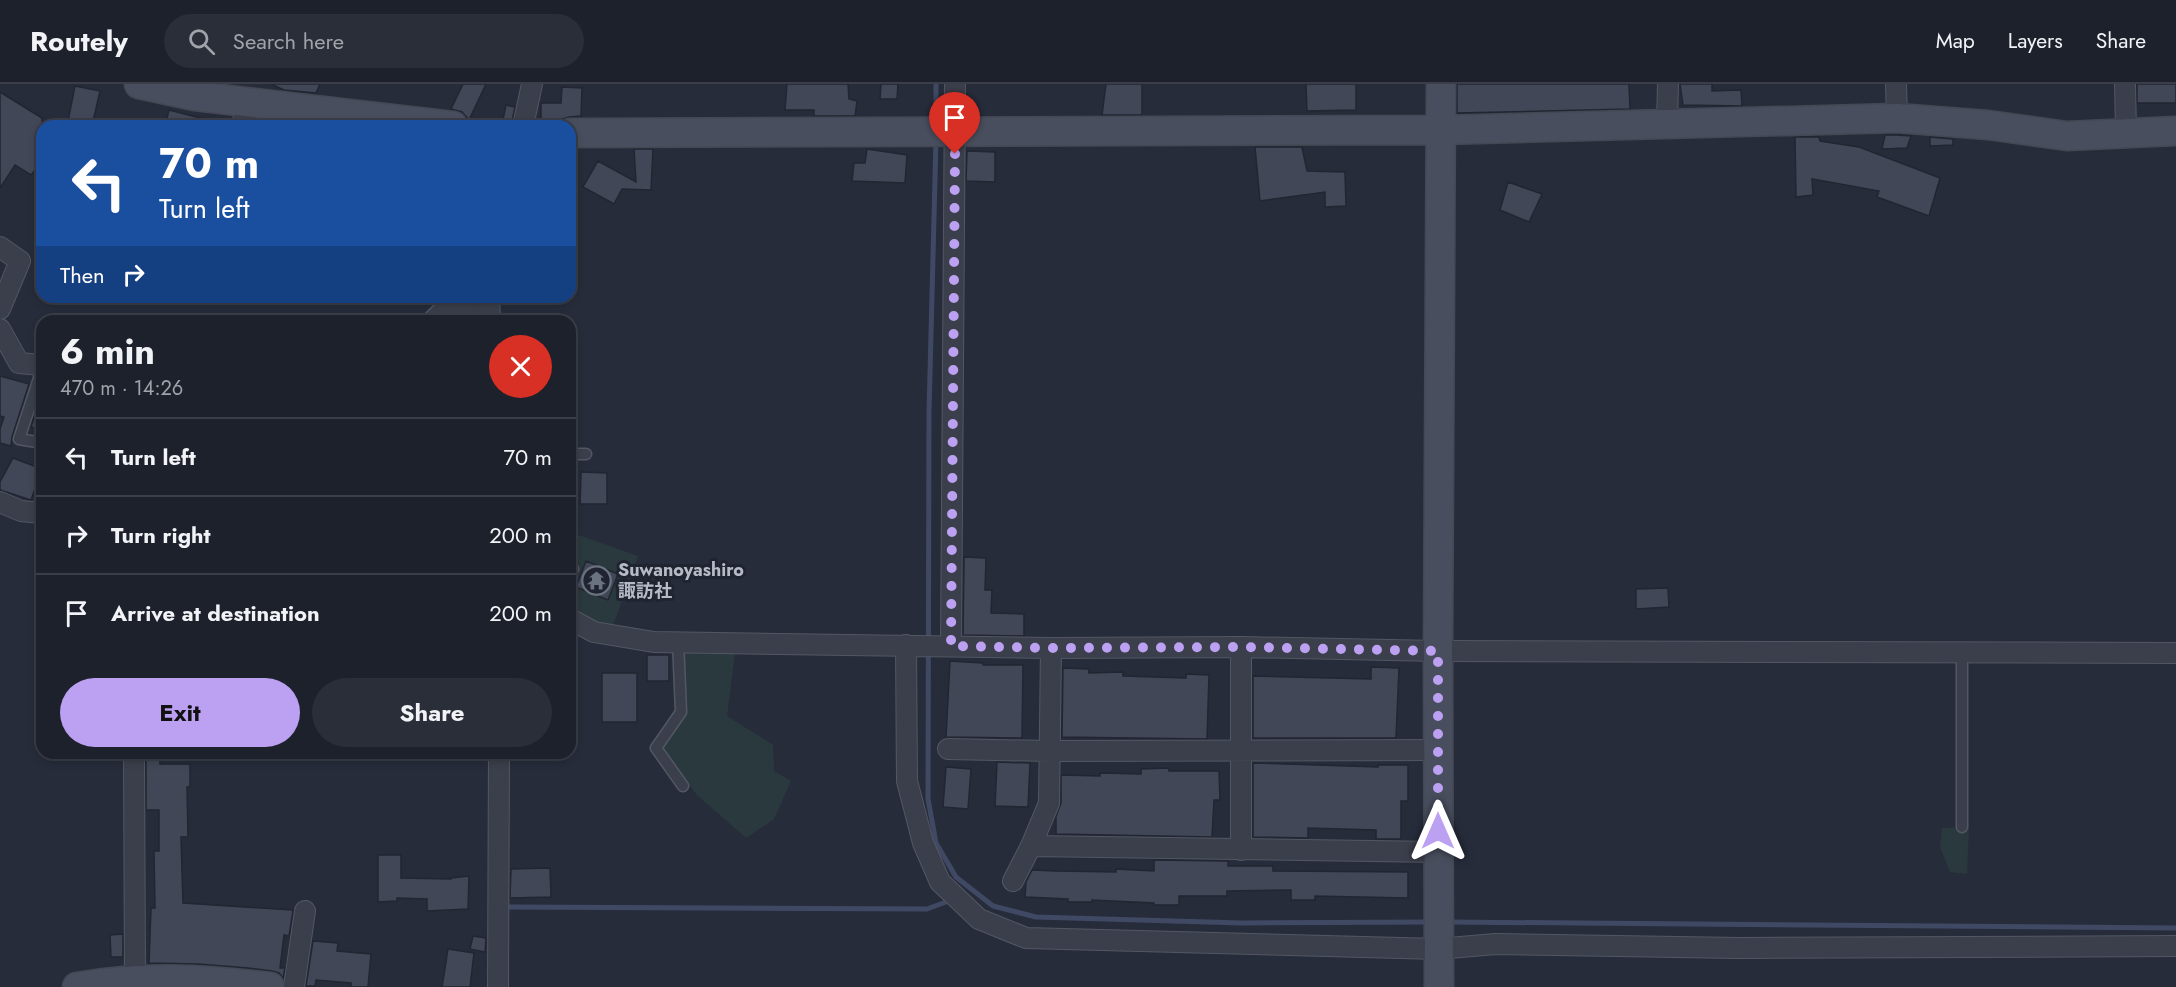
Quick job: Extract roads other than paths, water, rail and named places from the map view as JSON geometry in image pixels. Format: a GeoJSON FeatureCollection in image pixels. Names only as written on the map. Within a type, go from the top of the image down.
{"type":"FeatureCollection","features":[{"type":"Feature","properties":{"kind":"street"},"geometry":{"type":"LineString","coordinates":[[139,84],[195,96],[245,114],[347,120]]}},
{"type":"Feature","properties":{"kind":"street"},"geometry":{"type":"LineString","coordinates":[[524,120],[532,84]]}},
{"type":"Feature","properties":{"kind":"street"},"geometry":{"type":"LineString","coordinates":[[947,646],[955,84]]}},
{"type":"Feature","properties":{"kind":"street"},"geometry":{"type":"LineString","coordinates":[[1438,987],[1441,84]]}},
{"type":"Feature","properties":{"kind":"street"},"geometry":{"type":"LineString","coordinates":[[1667,124],[1668,84]]}},
{"type":"Feature","properties":{"kind":"street"},"geometry":{"type":"LineString","coordinates":[[1896,84],[1897,117]]}},
{"type":"Feature","properties":{"kind":"street"},"geometry":{"type":"LineString","coordinates":[[2126,84],[2126,132]]}},
{"type":"Feature","properties":{"kind":"street"},"geometry":{"type":"LineString","coordinates":[[576,133],[1442,130],[1897,117],[1988,125],[2067,136],[2176,131]]}},
{"type":"Feature","properties":{"kind":"street"},"geometry":{"type":"LineString","coordinates":[[0,247],[20,261],[0,309]]}},
{"type":"Feature","properties":{"kind":"street"},"geometry":{"type":"LineString","coordinates":[[0,329],[19,363],[36,366]]}},
{"type":"Feature","properties":{"kind":"street"},"geometry":{"type":"LineString","coordinates":[[0,502],[21,511],[36,512]]}},
{"type":"Feature","properties":{"kind":"street"},"geometry":{"type":"LineString","coordinates":[[576,622],[594,632],[654,642],[1438,651],[2176,653]]}},
{"type":"Feature","properties":{"kind":"street"},"geometry":{"type":"LineString","coordinates":[[906,645],[907,781],[923,843],[940,882],[979,919],[1026,938],[1438,949],[1495,944],[1739,948],[2176,946]]}},
{"type":"Feature","properties":{"kind":"street"},"geometry":{"type":"LineString","coordinates":[[1241,647],[1241,850]]}},
{"type":"Feature","properties":{"kind":"street"},"geometry":{"type":"LineString","coordinates":[[1013,881],[1050,803],[1051,648]]}},
{"type":"Feature","properties":{"kind":"street"},"geometry":{"type":"LineString","coordinates":[[948,749],[1241,752],[1438,750]]}},
{"type":"Feature","properties":{"kind":"street"},"geometry":{"type":"LineString","coordinates":[[134,759],[135,980]]}},
{"type":"Feature","properties":{"kind":"street"},"geometry":{"type":"LineString","coordinates":[[498,987],[499,759]]}},
{"type":"Feature","properties":{"kind":"street"},"geometry":{"type":"LineString","coordinates":[[1031,846],[1438,852]]}},
{"type":"Feature","properties":{"kind":"street"},"geometry":{"type":"LineString","coordinates":[[294,987],[305,911]]}},
{"type":"Feature","properties":{"kind":"street"},"geometry":{"type":"LineString","coordinates":[[77,987],[135,980],[223,981],[270,987]]}},
{"type":"Feature","properties":{"kind":"lane"},"geometry":{"type":"LineString","coordinates":[[432,315],[438,309],[489,309]]}},
{"type":"Feature","properties":{"kind":"lane"},"geometry":{"type":"LineString","coordinates":[[36,386],[19,439],[36,442]]}},
{"type":"Feature","properties":{"kind":"lane"},"geometry":{"type":"LineString","coordinates":[[576,454],[586,454]]}},
{"type":"Feature","properties":{"kind":"lane"},"geometry":{"type":"LineString","coordinates":[[678,641],[681,712],[656,748],[683,786]]}},
{"type":"Feature","properties":{"kind":"lane"},"geometry":{"type":"LineString","coordinates":[[1962,652],[1962,827]]}},
{"type":"Feature","properties":{"kind":"waterway"},"geometry":{"type":"LineString","coordinates":[[936,84],[936,124]]}},
{"type":"Feature","properties":{"kind":"waterway"},"geometry":{"type":"LineString","coordinates":[[936,139],[929,412],[928,799],[936,843],[956,877],[993,906],[1036,917],[1242,923],[1430,922]]}},
{"type":"Feature","properties":{"kind":"waterway"},"geometry":{"type":"LineString","coordinates":[[508,907],[927,909],[946,902],[950,897]]}},
{"type":"Feature","properties":{"kind":"waterway"},"geometry":{"type":"LineString","coordinates":[[1449,922],[2176,928]]}},
{"type":"Feature","properties":{"kind":"place","name":"Suwanoyashiro 諏訪社"},"geometry":{"type":"Point","coordinates":[597,580]}}]}
